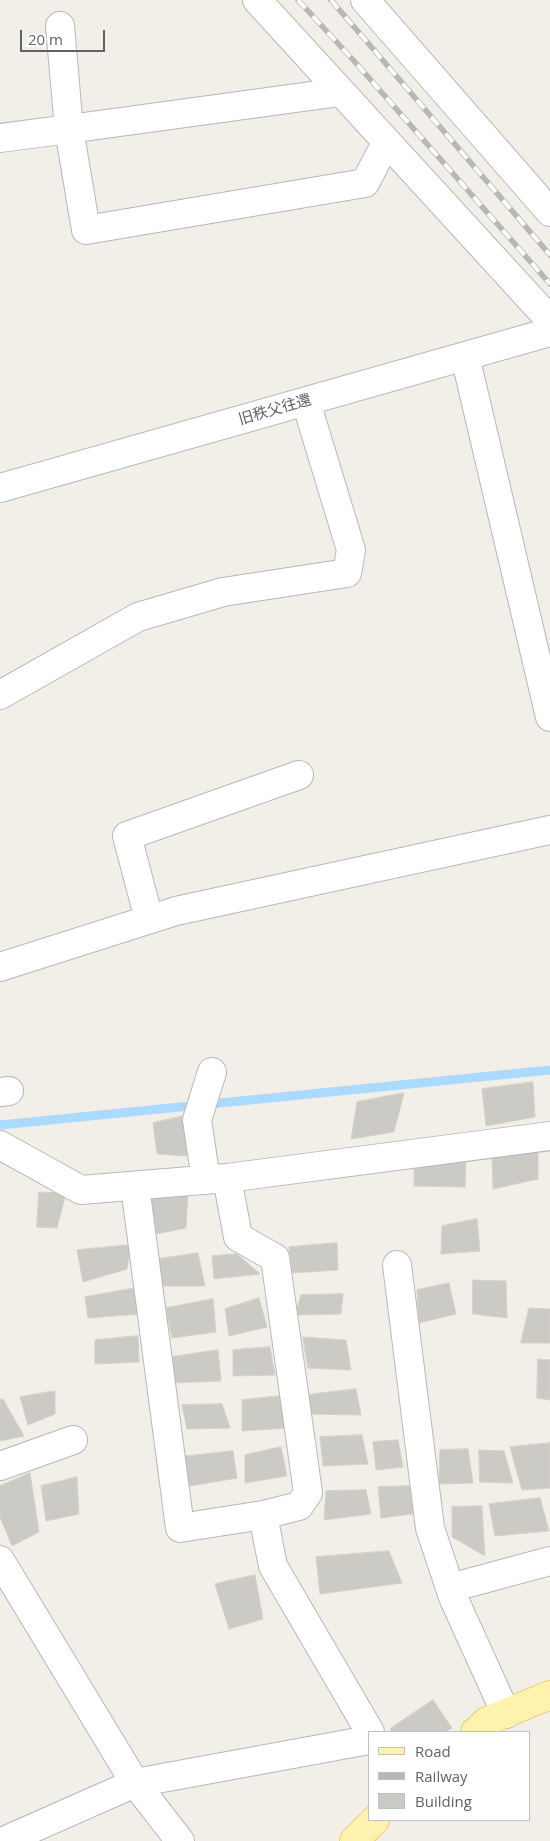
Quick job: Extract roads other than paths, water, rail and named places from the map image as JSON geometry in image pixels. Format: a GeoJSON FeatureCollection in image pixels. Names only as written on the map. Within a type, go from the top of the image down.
{"type":"FeatureCollection","features":[{"type":"Feature","properties":{"kind":"main road"},"geometry":{"type":"LineString","coordinates":[[476,1731],[487,1722],[550,1695]]}},
{"type":"Feature","properties":{"kind":"main road"},"geometry":{"type":"LineString","coordinates":[[354,1841],[374,1821]]}},
{"type":"Feature","properties":{"kind":"street"},"geometry":{"type":"LineString","coordinates":[[256,0],[550,320]]}},
{"type":"Feature","properties":{"kind":"street"},"geometry":{"type":"LineString","coordinates":[[365,0],[550,212]]}},
{"type":"Feature","properties":{"kind":"street"},"geometry":{"type":"LineString","coordinates":[[60,26],[69,129],[86,230],[365,183],[386,143]]}},
{"type":"Feature","properties":{"kind":"street"},"geometry":{"type":"LineString","coordinates":[[0,138],[340,92]]}},
{"type":"Feature","properties":{"kind":"street","name":"旧秩父往還"},"geometry":{"type":"LineString","coordinates":[[0,488],[550,332]]}},
{"type":"Feature","properties":{"kind":"street"},"geometry":{"type":"LineString","coordinates":[[465,356],[550,717]]}},
{"type":"Feature","properties":{"kind":"street"},"geometry":{"type":"LineString","coordinates":[[0,695],[138,617],[223,592],[347,573],[351,550],[306,402]]}},
{"type":"Feature","properties":{"kind":"street"},"geometry":{"type":"LineString","coordinates":[[149,920],[128,836],[299,775]]}},
{"type":"Feature","properties":{"kind":"street"},"geometry":{"type":"LineString","coordinates":[[0,967],[176,911],[550,830]]}},
{"type":"Feature","properties":{"kind":"street"},"geometry":{"type":"LineString","coordinates":[[135,1186],[180,1528],[263,1515],[299,1506],[308,1493],[275,1258],[238,1237],[197,1120],[210,1079]]}},
{"type":"Feature","properties":{"kind":"street"},"geometry":{"type":"LineString","coordinates":[[0,1144],[81,1190],[217,1179],[550,1136]]}},
{"type":"Feature","properties":{"kind":"street"},"geometry":{"type":"LineString","coordinates":[[397,1265],[430,1528],[450,1588],[506,1714]]}},
{"type":"Feature","properties":{"kind":"street"},"geometry":{"type":"LineString","coordinates":[[0,1466],[73,1440]]}},
{"type":"Feature","properties":{"kind":"street"},"geometry":{"type":"LineString","coordinates":[[263,1515],[273,1566],[369,1731]]}},
{"type":"Feature","properties":{"kind":"street"},"geometry":{"type":"LineString","coordinates":[[0,1560],[135,1782],[180,1841]]}},
{"type":"Feature","properties":{"kind":"street"},"geometry":{"type":"LineString","coordinates":[[450,1588],[550,1561]]}},
{"type":"Feature","properties":{"kind":"street"},"geometry":{"type":"LineString","coordinates":[[4,1841],[135,1782],[368,1740]]}},
{"type":"Feature","properties":{"kind":"waterway"},"geometry":{"type":"LineString","coordinates":[[0,1125],[550,1070]]}},
{"type":"Feature","properties":{"kind":"railway"},"geometry":{"type":"LineString","coordinates":[[298,0],[550,284]]}},
{"type":"Feature","properties":{"kind":"railway"},"geometry":{"type":"LineString","coordinates":[[331,0],[550,255]]}}]}
